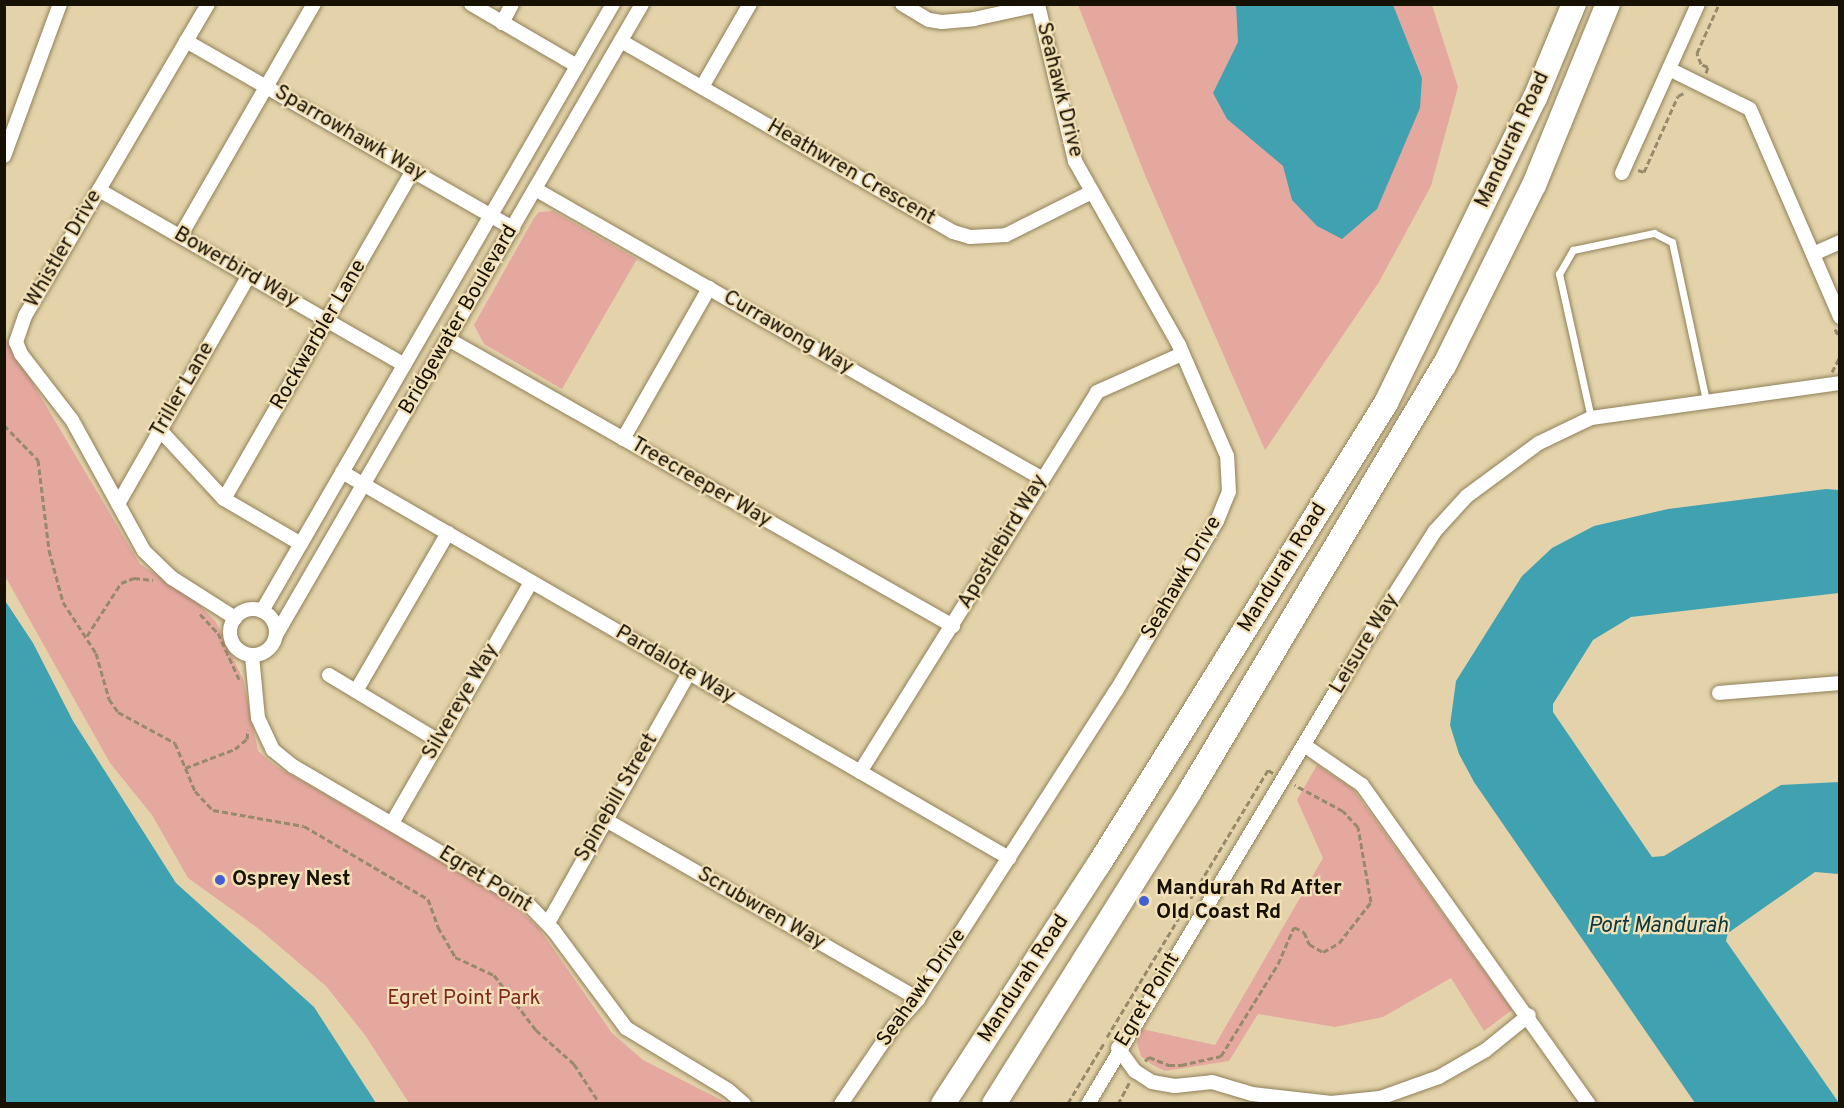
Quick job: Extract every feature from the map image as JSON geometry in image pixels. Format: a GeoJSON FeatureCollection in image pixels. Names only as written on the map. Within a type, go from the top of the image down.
{"type":"FeatureCollection","features":[{"type":"Feature","properties":{"kind":"highway","name":"Mandurah Road"},"geometry":{"type":"LineString","coordinates":[[943,1104],[1099,864],[1386,404],[1535,98],[1574,4]]}},
{"type":"Feature","properties":{"kind":"highway","name":"Mandurah Road"},"geometry":{"type":"LineString","coordinates":[[994,1104],[1195,783],[1444,366],[1534,185],[1608,4]]}},
{"type":"Feature","properties":{"kind":"street"},"geometry":{"type":"LineString","coordinates":[[5,155],[60,4]]}},
{"type":"Feature","properties":{"kind":"street","name":"Whistler Drive"},"geometry":{"type":"LineString","coordinates":[[208,4],[25,316],[16,342],[21,354],[72,420],[144,551],[160,567],[235,618]]}},
{"type":"Feature","properties":{"kind":"street"},"geometry":{"type":"LineString","coordinates":[[181,235],[314,4]]}},
{"type":"Feature","properties":{"kind":"street"},"geometry":{"type":"LineString","coordinates":[[471,4],[578,66]]}},
{"type":"Feature","properties":{"kind":"street"},"geometry":{"type":"LineString","coordinates":[[502,23],[512,4]]}},
{"type":"Feature","properties":{"kind":"street","name":"Bridgewater Boulevard"},"geometry":{"type":"LineString","coordinates":[[262,611],[614,4]]}},
{"type":"Feature","properties":{"kind":"street","name":"Bridgewater Boulevard"},"geometry":{"type":"LineString","coordinates":[[276,635],[642,4]]}},
{"type":"Feature","properties":{"kind":"street"},"geometry":{"type":"LineString","coordinates":[[702,87],[750,4]]}},
{"type":"Feature","properties":{"kind":"street"},"geometry":{"type":"LineString","coordinates":[[902,4],[929,20],[942,22],[974,20],[1038,4]]}},
{"type":"Feature","properties":{"kind":"street","name":"Seahawk Drive"},"geometry":{"type":"LineString","coordinates":[[841,1104],[894,1026],[918,999],[1116,691],[1217,521],[1229,492],[1227,456],[1182,354],[1090,193],[1070,145],[1038,4]]}},
{"type":"Feature","properties":{"kind":"street"},"geometry":{"type":"LineString","coordinates":[[1623,169],[1698,4]]}},
{"type":"Feature","properties":{"kind":"street","name":"Sparrowhawk Way"},"geometry":{"type":"LineString","coordinates":[[186,41],[513,228]]}},
{"type":"Feature","properties":{"kind":"street","name":"Heathwren Crescent"},"geometry":{"type":"LineString","coordinates":[[621,41],[953,232],[970,237],[1006,235],[1090,193]]}},
{"type":"Feature","properties":{"kind":"street"},"geometry":{"type":"LineString","coordinates":[[1669,69],[1750,109],[1839,318]]}},
{"type":"Feature","properties":{"kind":"street","name":"Rockwarbler Lane"},"geometry":{"type":"LineString","coordinates":[[224,499],[413,170]]}},
{"type":"Feature","properties":{"kind":"street","name":"Currawong Way"},"geometry":{"type":"LineString","coordinates":[[535,189],[1041,478]]}},
{"type":"Feature","properties":{"kind":"street","name":"Bowerbird Way"},"geometry":{"type":"LineString","coordinates":[[99,190],[404,365]]}},
{"type":"Feature","properties":{"kind":"street"},"geometry":{"type":"LineString","coordinates":[[1812,254],[1839,242]]}},
{"type":"Feature","properties":{"kind":"street","name":"Triller Lane"},"geometry":{"type":"LineString","coordinates":[[117,504],[249,275]]}},
{"type":"Feature","properties":{"kind":"street"},"geometry":{"type":"LineString","coordinates":[[623,439],[708,288]]}},
{"type":"Feature","properties":{"kind":"street","name":"Treecreeper Way"},"geometry":{"type":"LineString","coordinates":[[448,339],[953,626]]}},
{"type":"Feature","properties":{"kind":"street","name":"Apostlebird Way"},"geometry":{"type":"LineString","coordinates":[[860,772],[953,626],[1041,478],[1097,392],[1182,354]]}},
{"type":"Feature","properties":{"kind":"street","name":"Leisure Way"},"geometry":{"type":"LineString","coordinates":[[1304,745],[1384,611],[1449,514],[1539,443],[1591,418],[1839,382]]}},
{"type":"Feature","properties":{"kind":"street"},"geometry":{"type":"LineString","coordinates":[[160,430],[224,499],[301,544]]}},
{"type":"Feature","properties":{"kind":"street","name":"Pardalote Way"},"geometry":{"type":"LineString","coordinates":[[342,472],[1009,858]]}},
{"type":"Feature","properties":{"kind":"street"},"geometry":{"type":"LineString","coordinates":[[356,691],[448,533]]}},
{"type":"Feature","properties":{"kind":"street","name":"Silvereye Way"},"geometry":{"type":"LineString","coordinates":[[392,823],[531,582]]}},
{"type":"Feature","properties":{"kind":"street"},"geometry":{"type":"LineString","coordinates":[[252,609],[262,611],[270,616],[276,635],[268,651],[252,656],[244,654],[232,642],[235,618],[252,609]]}},
{"type":"Feature","properties":{"kind":"street","name":"Egret Point"},"geometry":{"type":"LineString","coordinates":[[252,656],[258,718],[273,750],[293,766],[509,891],[548,923],[626,1028],[728,1090],[744,1104]]}},
{"type":"Feature","properties":{"kind":"street","name":"Spinebill Street"},"geometry":{"type":"LineString","coordinates":[[548,923],[604,819],[689,673]]}},
{"type":"Feature","properties":{"kind":"street"},"geometry":{"type":"LineString","coordinates":[[328,675],[439,741]]}},
{"type":"Feature","properties":{"kind":"street"},"geometry":{"type":"LineString","coordinates":[[1719,693],[1839,683]]}},
{"type":"Feature","properties":{"kind":"street"},"geometry":{"type":"LineString","coordinates":[[1304,745],[1362,785],[1529,1015],[1589,1104]]}},
{"type":"Feature","properties":{"kind":"street","name":"Egret Point"},"geometry":{"type":"LineString","coordinates":[[1088,1104],[1118,1048],[1304,745]]}},
{"type":"Feature","properties":{"kind":"street","name":"Scrubwren Way"},"geometry":{"type":"LineString","coordinates":[[604,819],[918,999]]}},
{"type":"Feature","properties":{"kind":"street"},"geometry":{"type":"LineString","coordinates":[[1118,1048],[1135,1071],[1152,1082],[1175,1086],[1212,1082],[1252,1094],[1331,1103],[1380,1098],[1439,1077],[1486,1050],[1529,1015]]}},
{"type":"Feature","properties":{"kind":"lane"},"geometry":{"type":"LineString","coordinates":[[1591,418],[1559,274],[1574,250],[1654,233],[1672,242],[1706,401]]}},
{"type":"Feature","properties":{"kind":"path"},"geometry":{"type":"LineString","coordinates":[[1623,169],[1644,172],[1678,96],[1689,91],[1697,93],[1708,67],[1701,64],[1697,53],[1719,4]]}},
{"type":"Feature","properties":{"kind":"path"},"geometry":{"type":"LineString","coordinates":[[4,425],[38,460],[49,550],[63,602],[87,636],[109,699],[118,712],[168,737],[175,743],[195,791],[213,810],[304,826],[428,899],[438,927],[455,957],[494,975],[536,1030],[574,1064],[600,1104]]}},
{"type":"Feature","properties":{"kind":"path"},"geometry":{"type":"LineString","coordinates":[[87,636],[121,583],[134,578],[157,582]]}},
{"type":"Feature","properties":{"kind":"path"},"geometry":{"type":"LineString","coordinates":[[195,610],[218,633],[239,687]]}},
{"type":"Feature","properties":{"kind":"path"},"geometry":{"type":"LineString","coordinates":[[185,768],[243,744],[247,739],[246,721]]}},
{"type":"Feature","properties":{"kind":"path"},"geometry":{"type":"LineString","coordinates":[[1048,1104],[1068,1103],[1268,770],[1343,812],[1358,827],[1371,902],[1339,943],[1323,952],[1309,944],[1304,932],[1294,927],[1278,964],[1221,1056],[1169,1065],[1149,1057],[1135,1071],[1118,1104]]}},
{"type":"Feature","properties":{"kind":"green space"},"geometry":{"type":"Polygon","coordinates":[[[1078,5],[1432,5],[1458,87],[1431,186],[1379,282],[1265,450],[1145,175],[1078,5]]]}},
{"type":"Feature","properties":{"kind":"green space"},"geometry":{"type":"Polygon","coordinates":[[[553,211],[637,259],[562,389],[484,344],[474,325],[534,218],[539,212],[553,211]]]}},
{"type":"Feature","properties":{"kind":"green space","name":"Egret Point Park"},"geometry":{"type":"Polygon","coordinates":[[[4,335],[140,564],[194,599],[216,622],[243,679],[258,751],[274,765],[509,901],[538,927],[612,1033],[643,1060],[727,1103],[409,1103],[365,1035],[326,986],[259,929],[188,878],[152,815],[110,763],[5,576],[4,335]]]}},
{"type":"Feature","properties":{"kind":"green space"},"geometry":{"type":"Polygon","coordinates":[[[1317,765],[1353,789],[1512,1010],[1484,1031],[1451,978],[1383,1017],[1335,1027],[1258,1014],[1229,1061],[1165,1071],[1151,1064],[1141,1056],[1137,1043],[1142,1029],[1215,1045],[1323,858],[1297,800],[1317,765]]]}},
{"type":"Feature","properties":{"kind":"water"},"geometry":{"type":"Polygon","coordinates":[[[1236,5],[1393,5],[1422,78],[1420,108],[1377,209],[1342,239],[1317,226],[1292,200],[1283,166],[1227,119],[1213,93],[1238,42],[1236,5]]]}},
{"type":"Feature","properties":{"kind":"water","name":"Port Mandurah"},"geometry":{"type":"Polygon","coordinates":[[[1826,489],[1839,490],[1839,593],[1631,617],[1593,640],[1553,704],[1553,712],[1652,857],[1664,856],[1781,785],[1839,782],[1839,874],[1815,872],[1728,933],[1726,941],[1839,1103],[1695,1103],[1474,782],[1459,754],[1450,725],[1456,681],[1522,576],[1552,548],[1594,526],[1668,509],[1826,489]]]}},
{"type":"Feature","properties":{"kind":"water"},"geometry":{"type":"Polygon","coordinates":[[[4,599],[33,643],[73,721],[176,883],[314,1007],[376,1103],[5,1103],[4,599]]]}},
{"type":"Feature","properties":{"kind":"place","name":"Osprey Nest"},"geometry":{"type":"Point","coordinates":[220,880]}},
{"type":"Feature","properties":{"kind":"place","name":"Mandurah Rd After Old Coast Rd"},"geometry":{"type":"Point","coordinates":[1144,901]}}]}
